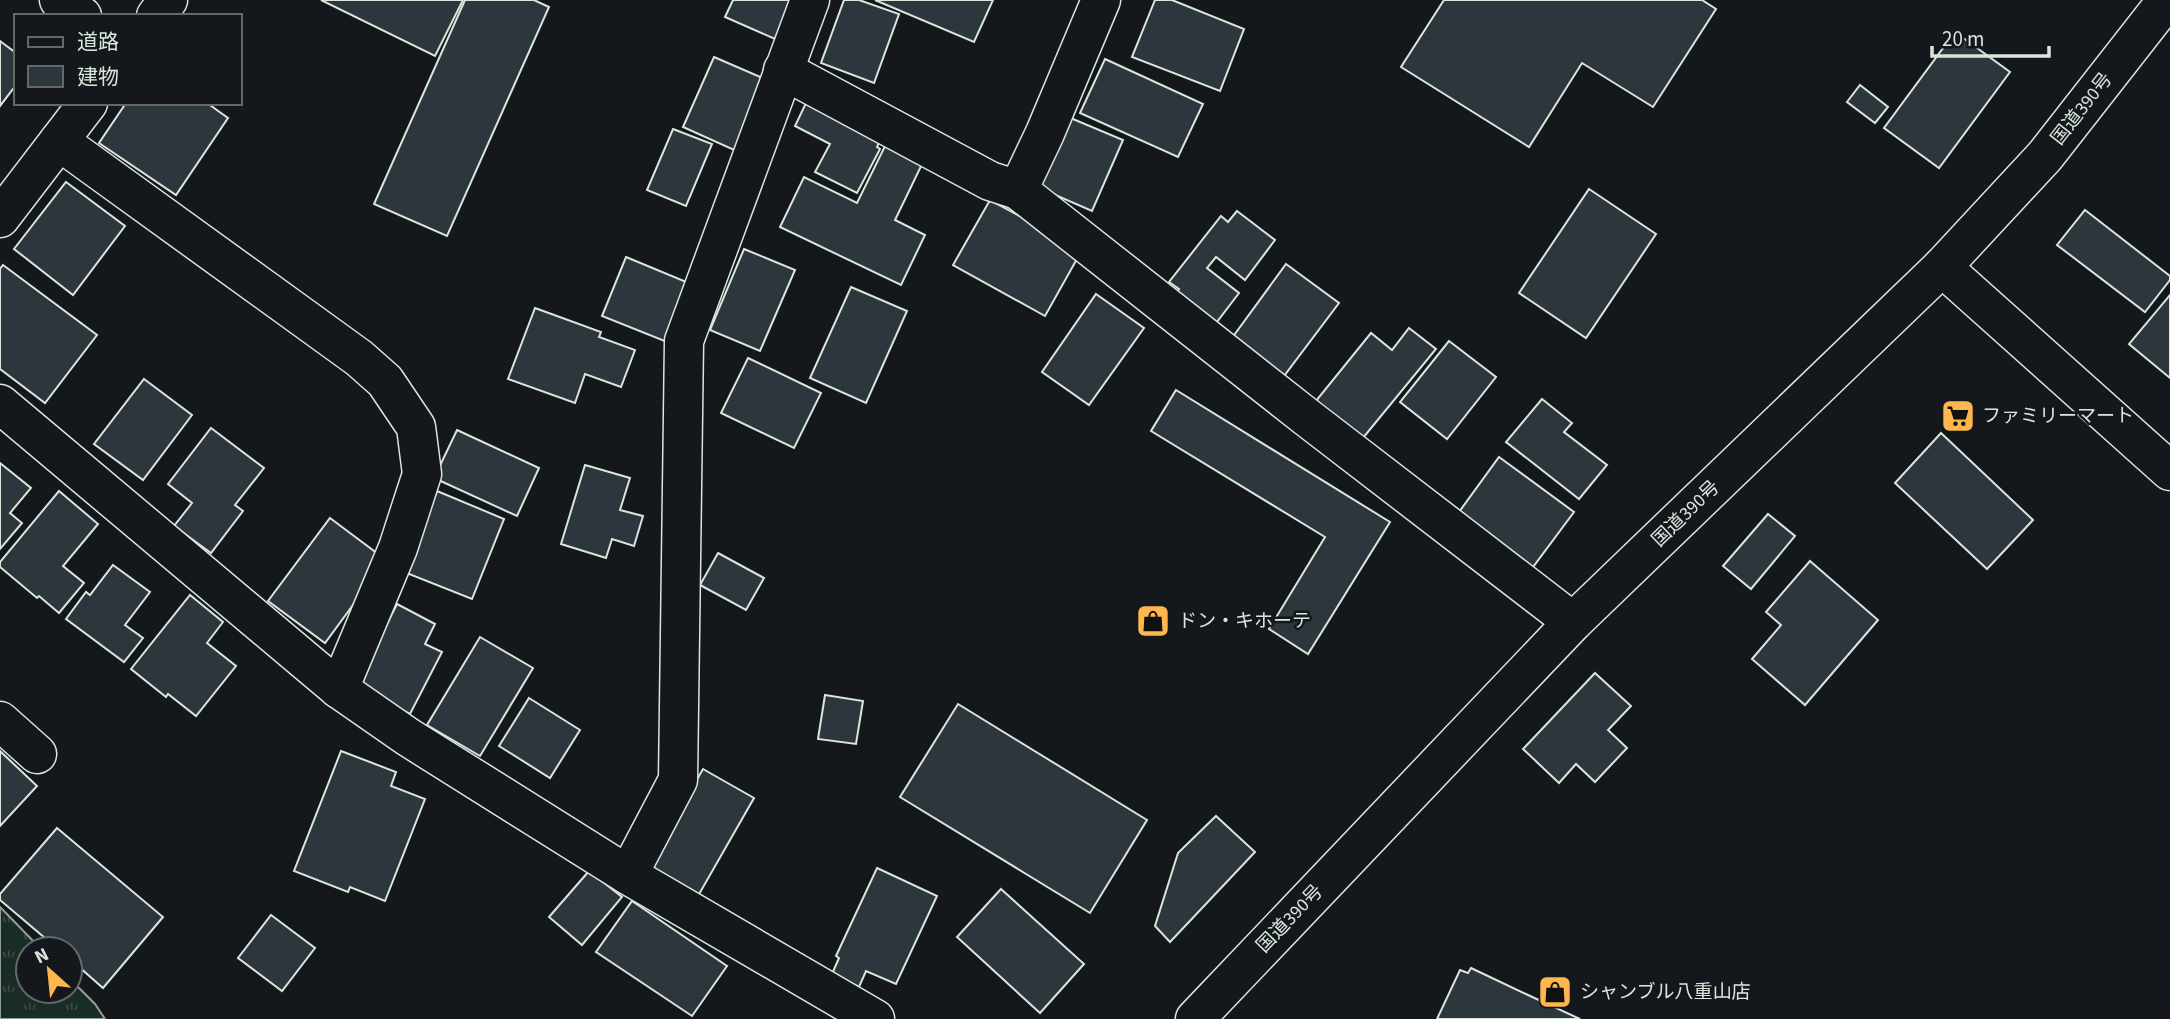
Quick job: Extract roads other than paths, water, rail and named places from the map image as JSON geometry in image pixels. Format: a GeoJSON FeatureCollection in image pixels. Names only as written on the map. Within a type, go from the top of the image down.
{"type":"FeatureCollection","features":[{"type":"Feature","properties":{"kind":"main road"},"geometry":{"type":"LineString","coordinates":[[59,0],[79,14]]}},
{"type":"Feature","properties":{"kind":"main road"},"geometry":{"type":"LineString","coordinates":[[628,874],[678,780],[684,341],[810,0]]}},
{"type":"Feature","properties":{"kind":"main road"},"geometry":{"type":"LineString","coordinates":[[1018,190],[1101,0]]}},
{"type":"Feature","properties":{"kind":"main road","name":"国道390号"},"geometry":{"type":"LineString","coordinates":[[1195,1019],[1573,622],[1942,267],[2045,156],[2167,0]]}},
{"type":"Feature","properties":{"kind":"main road"},"geometry":{"type":"LineString","coordinates":[[783,70],[989,181],[1018,190],[1573,622]]}},
{"type":"Feature","properties":{"kind":"main road"},"geometry":{"type":"LineString","coordinates":[[0,218],[86,105]]}},
{"type":"Feature","properties":{"kind":"main road"},"geometry":{"type":"LineString","coordinates":[[59,141],[359,358],[385,381],[416,427],[422,474],[398,548],[339,689]]}},
{"type":"Feature","properties":{"kind":"main road"},"geometry":{"type":"LineString","coordinates":[[1942,267],[2170,471]]}},
{"type":"Feature","properties":{"kind":"main road"},"geometry":{"type":"LineString","coordinates":[[0,404],[339,689],[408,737],[628,874],[875,1019]]}},
{"type":"Feature","properties":{"kind":"main road"},"geometry":{"type":"LineString","coordinates":[[0,721],[37,754]]}},
{"type":"Feature","properties":{"kind":"place","name":"ファミリーマート"},"geometry":{"type":"Point","coordinates":[1958,416]}},
{"type":"Feature","properties":{"kind":"place","name":"ドン・キホーテ"},"geometry":{"type":"Point","coordinates":[1153,621]}},
{"type":"Feature","properties":{"kind":"place","name":"シャンブル八重山店"},"geometry":{"type":"Point","coordinates":[1555,992]}}]}
